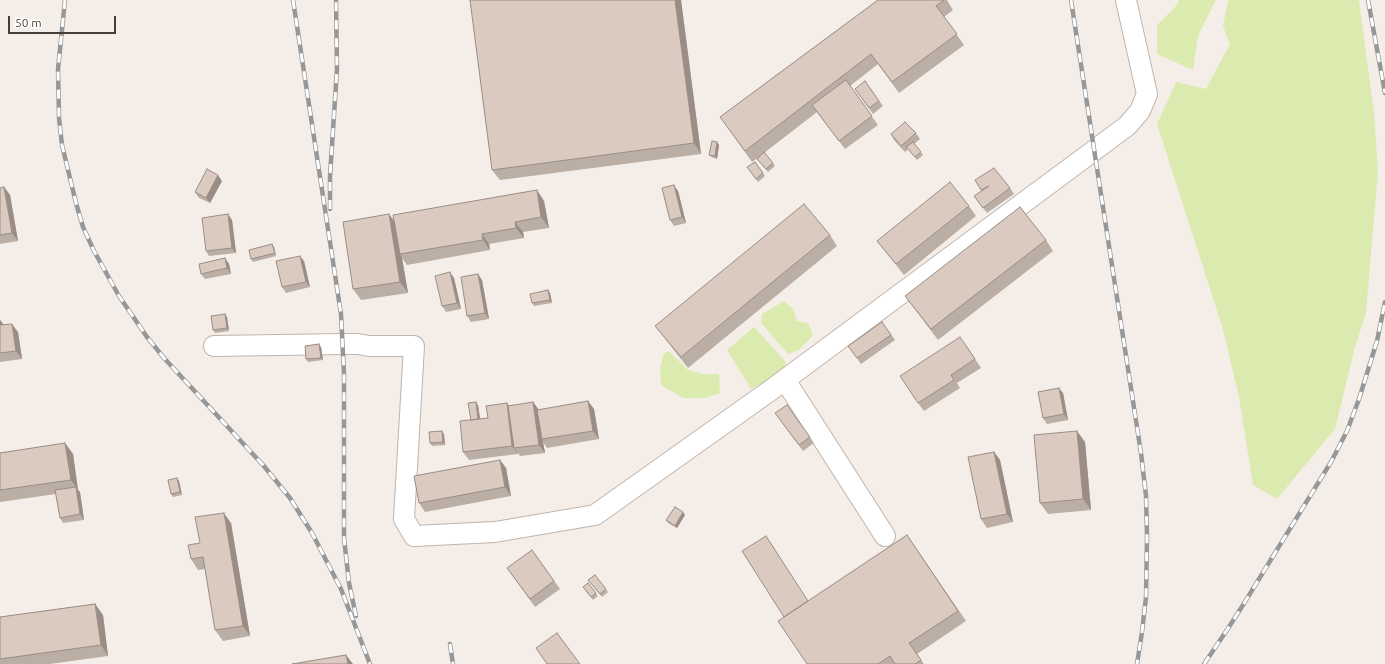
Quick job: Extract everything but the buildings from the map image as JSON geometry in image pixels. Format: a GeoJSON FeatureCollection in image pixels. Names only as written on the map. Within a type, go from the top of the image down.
{"type":"FeatureCollection","features":[{"type":"Feature","properties":{"kind":"street"},"geometry":{"type":"LineString","coordinates":[[214,346],[358,344],[368,346],[414,346],[404,519],[414,536],[496,532],[595,515],[785,380],[1127,126],[1140,111],[1147,94],[1126,0]]}},
{"type":"Feature","properties":{"kind":"street"},"geometry":{"type":"LineString","coordinates":[[785,380],[885,536]]}},
{"type":"Feature","properties":{"kind":"green space"},"geometry":{"type":"Polygon","coordinates":[[[1179,0],[1216,0],[1198,36],[1193,70],[1157,54],[1157,25],[1176,6],[1179,0]]]}},
{"type":"Feature","properties":{"kind":"green space"},"geometry":{"type":"Polygon","coordinates":[[[1228,0],[1359,0],[1374,113],[1378,172],[1366,313],[1355,347],[1335,429],[1277,499],[1253,485],[1239,397],[1222,326],[1157,124],[1176,82],[1206,89],[1230,44],[1223,26],[1228,0]]]}},
{"type":"Feature","properties":{"kind":"green space"},"geometry":{"type":"Polygon","coordinates":[[[784,301],[793,309],[797,321],[808,323],[813,335],[799,350],[788,354],[761,323],[762,314],[784,301]]]}},
{"type":"Feature","properties":{"kind":"green space"},"geometry":{"type":"Polygon","coordinates":[[[754,327],[786,362],[782,374],[751,389],[727,350],[754,327]]]}},
{"type":"Feature","properties":{"kind":"green space"},"geometry":{"type":"Polygon","coordinates":[[[669,351],[688,370],[703,374],[719,374],[720,393],[705,398],[683,398],[661,385],[660,368],[664,353],[669,351]]]}},
{"type":"Feature","properties":{"kind":"railway"},"geometry":{"type":"LineString","coordinates":[[65,0],[58,69],[59,118],[62,145],[83,227],[94,251],[119,296],[147,337],[164,358],[263,465],[290,498],[312,533],[341,589],[370,664]]}},
{"type":"Feature","properties":{"kind":"railway"},"geometry":{"type":"LineString","coordinates":[[293,0],[341,314],[344,374],[344,538],[349,583],[356,616]]}},
{"type":"Feature","properties":{"kind":"railway"},"geometry":{"type":"LineString","coordinates":[[330,209],[330,176],[337,69],[336,0]]}},
{"type":"Feature","properties":{"kind":"railway"},"geometry":{"type":"LineString","coordinates":[[1071,0],[1141,453],[1146,496],[1146,597],[1137,664]]}},
{"type":"Feature","properties":{"kind":"railway"},"geometry":{"type":"LineString","coordinates":[[1368,0],[1385,93]]}},
{"type":"Feature","properties":{"kind":"railway"},"geometry":{"type":"LineString","coordinates":[[1204,664],[1243,605],[1331,462],[1347,431],[1359,399],[1377,341],[1385,302]]}},
{"type":"Feature","properties":{"kind":"railway"},"geometry":{"type":"LineString","coordinates":[[450,644],[453,664]]}}]}
